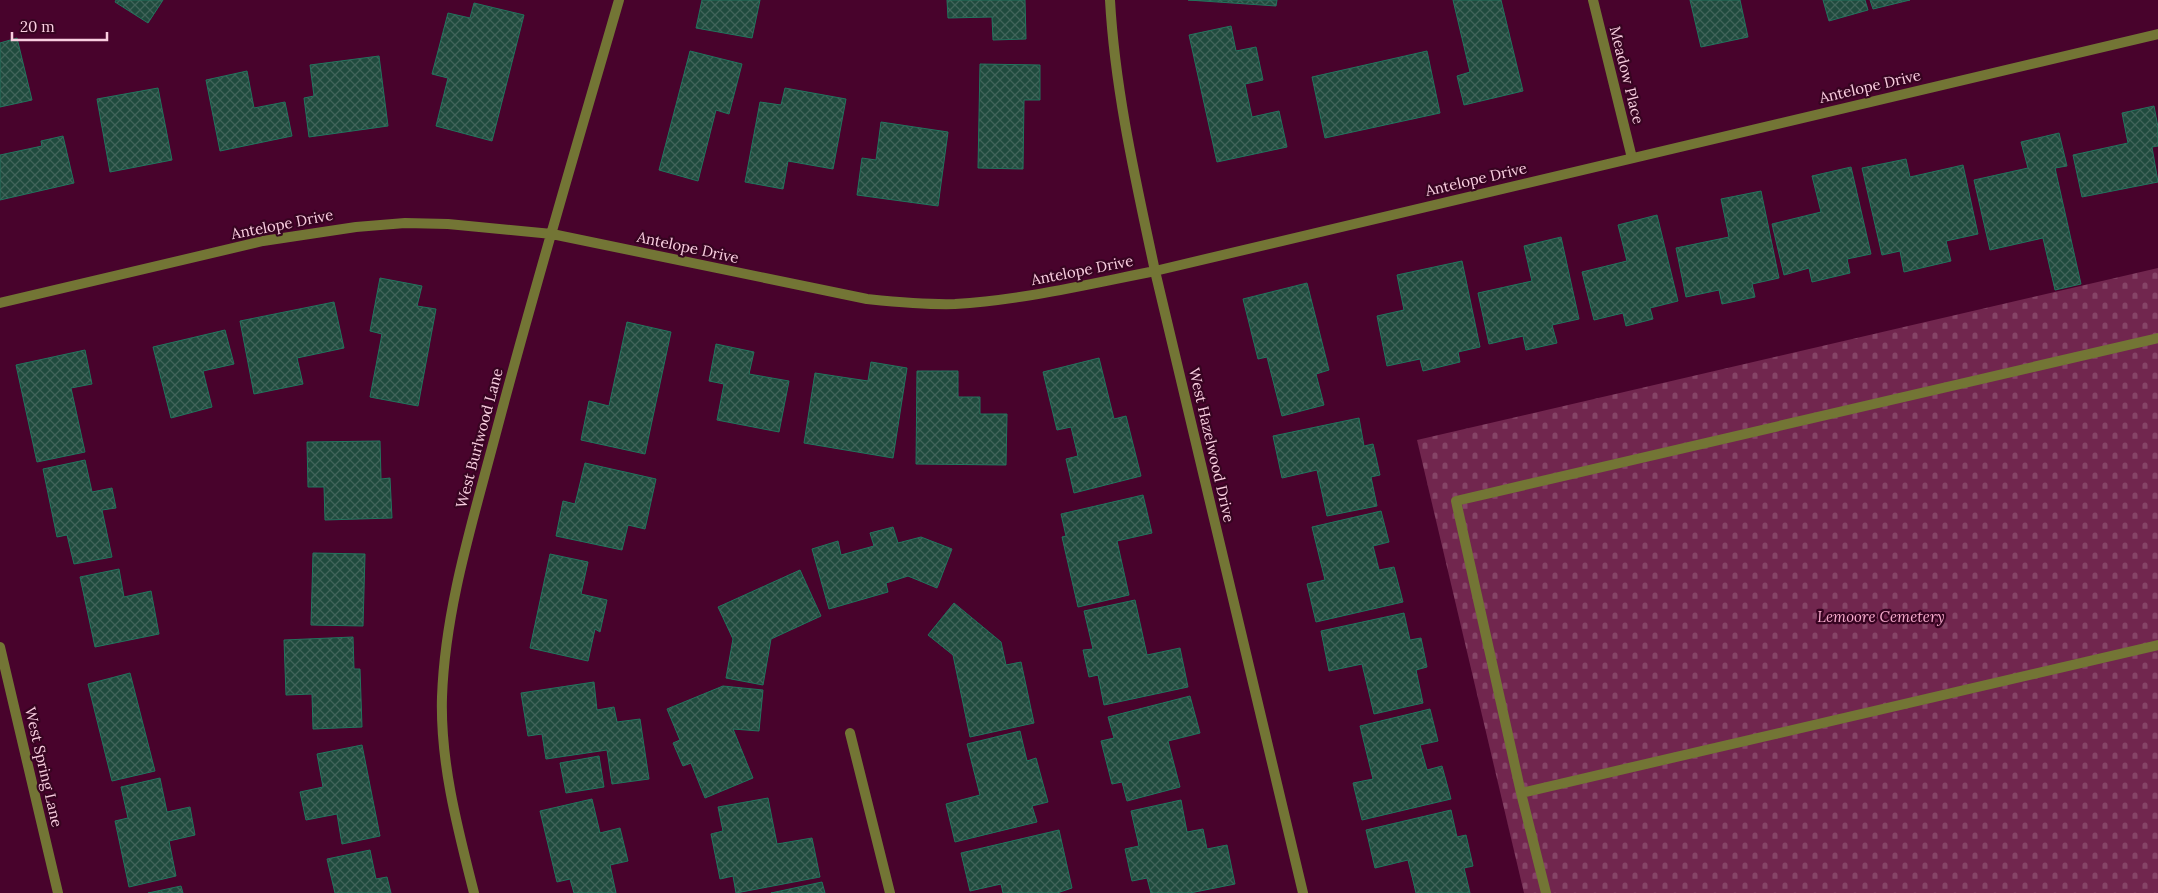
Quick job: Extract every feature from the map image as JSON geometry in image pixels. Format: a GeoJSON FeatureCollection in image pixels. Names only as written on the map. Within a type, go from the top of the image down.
{"type":"FeatureCollection","features":[{"type":"Feature","properties":{"kind":"street","name":"West Burlwood Lane"},"geometry":{"type":"LineString","coordinates":[[474,893],[450,789],[444,741],[442,698],[451,614],[464,554],[505,399],[619,0]]}},
{"type":"Feature","properties":{"kind":"street","name":"West Hazelwood Drive"},"geometry":{"type":"LineString","coordinates":[[1110,0],[1112,36],[1133,170],[1155,271],[1303,893]]}},
{"type":"Feature","properties":{"kind":"street","name":"Meadow Place"},"geometry":{"type":"LineString","coordinates":[[1593,0],[1632,158]]}},
{"type":"Feature","properties":{"kind":"street","name":"Antelope Drive"},"geometry":{"type":"LineString","coordinates":[[0,303],[263,241],[356,226],[405,223],[448,224],[552,234],[867,299],[918,304],[956,304],[1038,295],[1155,271],[2158,34]]}},
{"type":"Feature","properties":{"kind":"street"},"geometry":{"type":"LineString","coordinates":[[1546,893],[1521,793],[1456,501],[2158,338]]}},
{"type":"Feature","properties":{"kind":"street"},"geometry":{"type":"LineString","coordinates":[[1521,793],[2158,645]]}},
{"type":"Feature","properties":{"kind":"street","name":"West Spring Lane"},"geometry":{"type":"LineString","coordinates":[[0,647],[58,893]]}},
{"type":"Feature","properties":{"kind":"street"},"geometry":{"type":"LineString","coordinates":[[850,733],[890,893]]}},
{"type":"Feature","properties":{"kind":"green space","name":"Lemoore Cemetery"},"geometry":{"type":"Polygon","coordinates":[[[2158,268],[2158,893],[1524,893],[1417,440],[2158,268]]]}},
{"type":"Feature","properties":{"kind":"building"},"geometry":{"type":"Polygon","coordinates":[[[116,0],[163,0],[148,23],[115,2],[116,0]]]}},
{"type":"Feature","properties":{"kind":"building"},"geometry":{"type":"Polygon","coordinates":[[[702,0],[760,0],[752,38],[696,28],[702,0]]]}},
{"type":"Feature","properties":{"kind":"building"},"geometry":{"type":"Polygon","coordinates":[[[947,0],[1025,0],[1026,39],[993,40],[992,17],[948,18],[947,0]]]}},
{"type":"Feature","properties":{"kind":"building"},"geometry":{"type":"Polygon","coordinates":[[[1188,0],[1277,0],[1276,6],[1188,0]]]}},
{"type":"Feature","properties":{"kind":"building"},"geometry":{"type":"Polygon","coordinates":[[[1453,0],[1501,0],[1523,91],[1464,105],[1457,76],[1470,72],[1453,0]]]}},
{"type":"Feature","properties":{"kind":"building"},"geometry":{"type":"Polygon","coordinates":[[[1690,0],[1740,0],[1748,37],[1701,47],[1690,0]]]}},
{"type":"Feature","properties":{"kind":"building"},"geometry":{"type":"Polygon","coordinates":[[[1823,0],[1865,0],[1868,10],[1829,21],[1823,0]]]}},
{"type":"Feature","properties":{"kind":"building"},"geometry":{"type":"Polygon","coordinates":[[[1870,0],[1910,0],[1873,9],[1870,0]]]}},
{"type":"Feature","properties":{"kind":"building"},"geometry":{"type":"Polygon","coordinates":[[[474,3],[524,15],[492,141],[436,126],[448,78],[432,74],[448,13],[470,18],[474,3]]]}},
{"type":"Feature","properties":{"kind":"building"},"geometry":{"type":"Polygon","coordinates":[[[1231,26],[1236,51],[1256,47],[1263,80],[1245,84],[1252,117],[1279,111],[1287,147],[1217,162],[1189,35],[1231,26]]]}},
{"type":"Feature","properties":{"kind":"building"},"geometry":{"type":"Polygon","coordinates":[[[17,38],[32,100],[0,107],[0,43],[17,38]]]}},
{"type":"Feature","properties":{"kind":"building"},"geometry":{"type":"Polygon","coordinates":[[[690,51],[742,64],[729,114],[716,110],[698,181],[659,170],[690,51]]]}},
{"type":"Feature","properties":{"kind":"building"},"geometry":{"type":"Polygon","coordinates":[[[1427,51],[1440,113],[1325,138],[1312,77],[1427,51]]]}},
{"type":"Feature","properties":{"kind":"building"},"geometry":{"type":"Polygon","coordinates":[[[379,56],[388,126],[309,137],[304,98],[314,96],[310,65],[379,56]]]}},
{"type":"Feature","properties":{"kind":"building"},"geometry":{"type":"Polygon","coordinates":[[[980,64],[1040,65],[1040,100],[1024,100],[1023,169],[978,168],[980,64]]]}},
{"type":"Feature","properties":{"kind":"building"},"geometry":{"type":"Polygon","coordinates":[[[247,71],[254,108],[285,102],[292,136],[220,151],[206,80],[247,71]]]}},
{"type":"Feature","properties":{"kind":"building"},"geometry":{"type":"Polygon","coordinates":[[[158,88],[172,160],[110,172],[97,99],[158,88]]]}},
{"type":"Feature","properties":{"kind":"building"},"geometry":{"type":"Polygon","coordinates":[[[785,88],[846,99],[833,169],[788,161],[783,189],[745,182],[760,102],[781,105],[785,88]]]}},
{"type":"Feature","properties":{"kind":"building"},"geometry":{"type":"Polygon","coordinates":[[[2154,106],[2158,127],[2158,146],[2152,147],[2158,182],[2082,197],[2073,155],[2128,143],[2122,113],[2154,106]]]}},
{"type":"Feature","properties":{"kind":"building"},"geometry":{"type":"Polygon","coordinates":[[[881,122],[948,132],[938,206],[857,195],[862,158],[876,160],[881,122]]]}},
{"type":"Feature","properties":{"kind":"building"},"geometry":{"type":"Polygon","coordinates":[[[2059,133],[2067,166],[2055,168],[2081,284],[2055,290],[2043,238],[1990,250],[1974,180],[2028,168],[2021,142],[2059,133]]]}},
{"type":"Feature","properties":{"kind":"building"},"geometry":{"type":"Polygon","coordinates":[[[63,136],[74,183],[0,200],[0,155],[42,146],[41,141],[63,136]]]}},
{"type":"Feature","properties":{"kind":"building"},"geometry":{"type":"Polygon","coordinates":[[[1906,159],[1910,177],[1963,165],[1978,234],[1946,241],[1951,261],[1904,272],[1900,251],[1882,255],[1862,168],[1906,159]]]}},
{"type":"Feature","properties":{"kind":"building"},"geometry":{"type":"Polygon","coordinates":[[[1851,167],[1871,254],[1847,259],[1850,273],[1812,282],[1809,268],[1784,275],[1772,224],[1821,212],[1812,176],[1851,167]]]}},
{"type":"Feature","properties":{"kind":"building"},"geometry":{"type":"Polygon","coordinates":[[[1761,191],[1779,278],[1752,284],[1755,297],[1722,304],[1719,290],[1686,297],[1676,248],[1729,237],[1721,199],[1761,191]]]}},
{"type":"Feature","properties":{"kind":"building"},"geometry":{"type":"Polygon","coordinates":[[[1657,215],[1678,301],[1650,308],[1653,319],[1626,326],[1623,313],[1594,320],[1582,272],[1627,261],[1618,225],[1657,215]]]}},
{"type":"Feature","properties":{"kind":"building"},"geometry":{"type":"Polygon","coordinates":[[[1561,237],[1579,319],[1552,325],[1557,343],[1526,350],[1523,336],[1489,344],[1478,293],[1532,281],[1524,246],[1561,237]]]}},
{"type":"Feature","properties":{"kind":"building"},"geometry":{"type":"Polygon","coordinates":[[[1462,261],[1480,347],[1458,352],[1460,362],[1423,371],[1420,359],[1387,366],[1377,316],[1404,310],[1397,275],[1462,261]]]}},
{"type":"Feature","properties":{"kind":"building"},"geometry":{"type":"Polygon","coordinates":[[[380,278],[422,286],[417,306],[436,309],[418,406],[370,397],[382,334],[370,331],[380,278]]]}},
{"type":"Feature","properties":{"kind":"building"},"geometry":{"type":"Polygon","coordinates":[[[1307,283],[1329,370],[1316,374],[1324,405],[1282,416],[1267,357],[1258,359],[1243,299],[1307,283]]]}},
{"type":"Feature","properties":{"kind":"building"},"geometry":{"type":"Polygon","coordinates":[[[334,302],[344,348],[297,358],[303,384],[254,394],[240,321],[334,302]]]}},
{"type":"Feature","properties":{"kind":"building"},"geometry":{"type":"Polygon","coordinates":[[[627,322],[671,332],[645,454],[581,440],[589,401],[609,406],[627,322]]]}},
{"type":"Feature","properties":{"kind":"building"},"geometry":{"type":"Polygon","coordinates":[[[225,330],[234,364],[203,371],[212,407],[171,418],[153,347],[225,330]]]}},
{"type":"Feature","properties":{"kind":"building"},"geometry":{"type":"Polygon","coordinates":[[[716,344],[754,352],[749,374],[789,381],[779,432],[717,420],[724,384],[709,381],[716,344]]]}},
{"type":"Feature","properties":{"kind":"building"},"geometry":{"type":"Polygon","coordinates":[[[85,350],[92,384],[71,388],[85,452],[37,462],[16,365],[85,350]]]}},
{"type":"Feature","properties":{"kind":"building"},"geometry":{"type":"Polygon","coordinates":[[[1099,358],[1114,419],[1126,416],[1141,476],[1074,493],[1066,459],[1078,456],[1071,427],[1057,430],[1043,372],[1099,358]]]}},
{"type":"Feature","properties":{"kind":"building"},"geometry":{"type":"Polygon","coordinates":[[[871,362],[907,368],[893,458],[804,443],[815,373],[868,381],[871,362]]]}},
{"type":"Feature","properties":{"kind":"building"},"geometry":{"type":"Polygon","coordinates":[[[917,371],[958,371],[958,397],[980,397],[980,414],[1007,414],[1006,465],[916,464],[917,371]]]}},
{"type":"Feature","properties":{"kind":"building"},"geometry":{"type":"Polygon","coordinates":[[[1359,418],[1364,446],[1373,444],[1380,475],[1371,477],[1377,506],[1327,516],[1317,470],[1282,478],[1273,436],[1359,418]]]}},
{"type":"Feature","properties":{"kind":"building"},"geometry":{"type":"Polygon","coordinates":[[[380,441],[381,479],[390,478],[392,518],[325,520],[324,487],[308,487],[307,442],[380,441]]]}},
{"type":"Feature","properties":{"kind":"building"},"geometry":{"type":"Polygon","coordinates":[[[85,460],[92,492],[112,488],[116,508],[102,510],[112,557],[74,564],[67,535],[57,537],[43,469],[85,460]]]}},
{"type":"Feature","properties":{"kind":"building"},"geometry":{"type":"Polygon","coordinates":[[[585,463],[656,479],[645,529],[628,525],[622,550],[556,536],[563,501],[575,504],[585,463]]]}},
{"type":"Feature","properties":{"kind":"building"},"geometry":{"type":"Polygon","coordinates":[[[1143,495],[1152,533],[1117,541],[1129,595],[1078,607],[1062,537],[1066,536],[1061,514],[1143,495]]]}},
{"type":"Feature","properties":{"kind":"building"},"geometry":{"type":"Polygon","coordinates":[[[1381,511],[1389,542],[1373,546],[1379,570],[1394,567],[1403,602],[1316,622],[1307,584],[1325,580],[1312,527],[1381,511]]]}},
{"type":"Feature","properties":{"kind":"building"},"geometry":{"type":"Polygon","coordinates":[[[893,527],[898,543],[921,537],[952,549],[937,588],[908,576],[886,583],[888,592],[829,609],[812,549],[838,541],[841,555],[874,546],[870,533],[893,527]]]}},
{"type":"Feature","properties":{"kind":"building"},"geometry":{"type":"Polygon","coordinates":[[[313,553],[365,554],[363,626],[311,625],[313,553]]]}},
{"type":"Feature","properties":{"kind":"building"},"geometry":{"type":"Polygon","coordinates":[[[550,554],[588,562],[581,594],[607,600],[600,632],[595,629],[588,661],[530,648],[550,554]]]}},
{"type":"Feature","properties":{"kind":"building"},"geometry":{"type":"Polygon","coordinates":[[[119,569],[124,597],[151,591],[159,634],[95,647],[80,577],[119,569]]]}},
{"type":"Feature","properties":{"kind":"building"},"geometry":{"type":"Polygon","coordinates":[[[800,570],[821,616],[771,639],[763,685],[726,678],[733,639],[718,607],[800,570]]]}},
{"type":"Feature","properties":{"kind":"building"},"geometry":{"type":"Polygon","coordinates":[[[1135,600],[1147,655],[1180,648],[1188,687],[1104,705],[1098,675],[1089,677],[1083,650],[1093,649],[1084,611],[1135,600]]]}},
{"type":"Feature","properties":{"kind":"building"},"geometry":{"type":"Polygon","coordinates":[[[954,603],[1001,642],[1006,665],[1021,662],[1034,723],[970,737],[953,655],[928,635],[954,603]]]}},
{"type":"Feature","properties":{"kind":"building"},"geometry":{"type":"Polygon","coordinates":[[[1404,613],[1410,640],[1421,638],[1427,667],[1416,670],[1423,703],[1374,714],[1362,664],[1329,671],[1321,631],[1404,613]]]}},
{"type":"Feature","properties":{"kind":"building"},"geometry":{"type":"Polygon","coordinates":[[[353,637],[354,669],[360,669],[362,727],[313,729],[312,694],[286,695],[284,640],[353,637]]]}},
{"type":"Feature","properties":{"kind":"building"},"geometry":{"type":"Polygon","coordinates":[[[130,673],[155,771],[112,781],[88,684],[130,673]]]}},
{"type":"Feature","properties":{"kind":"building"},"geometry":{"type":"Polygon","coordinates":[[[594,682],[597,710],[614,707],[617,722],[640,719],[649,779],[612,784],[607,750],[546,759],[542,734],[528,736],[521,693],[594,682]]]}},
{"type":"Feature","properties":{"kind":"building"},"geometry":{"type":"Polygon","coordinates":[[[723,686],[763,690],[759,731],[733,729],[753,778],[705,798],[691,763],[683,766],[673,743],[680,740],[667,709],[723,686]]]}},
{"type":"Feature","properties":{"kind":"building"},"geometry":{"type":"Polygon","coordinates":[[[1190,696],[1200,733],[1168,741],[1180,787],[1127,801],[1122,782],[1112,784],[1101,741],[1114,738],[1108,717],[1190,696]]]}},
{"type":"Feature","properties":{"kind":"building"},"geometry":{"type":"Polygon","coordinates":[[[1430,709],[1438,741],[1420,745],[1427,770],[1442,766],[1451,799],[1362,820],[1353,783],[1373,779],[1360,726],[1430,709]]]}},
{"type":"Feature","properties":{"kind":"building"},"geometry":{"type":"Polygon","coordinates":[[[1020,731],[1027,761],[1036,758],[1048,802],[1032,806],[1037,822],[955,842],[946,804],[980,795],[967,744],[1020,731]]]}},
{"type":"Feature","properties":{"kind":"building"},"geometry":{"type":"Polygon","coordinates":[[[362,745],[380,836],[342,844],[337,814],[306,820],[300,792],[323,787],[317,754],[362,745]]]}},
{"type":"Feature","properties":{"kind":"building"},"geometry":{"type":"Polygon","coordinates":[[[599,756],[604,787],[566,793],[560,763],[599,756]]]}},
{"type":"Feature","properties":{"kind":"building"},"geometry":{"type":"Polygon","coordinates":[[[160,778],[167,812],[190,807],[195,835],[169,841],[176,876],[129,887],[115,821],[128,818],[121,787],[160,778]]]}},
{"type":"Feature","properties":{"kind":"building"},"geometry":{"type":"Polygon","coordinates":[[[768,798],[777,844],[812,838],[820,877],[736,893],[733,876],[720,879],[711,834],[723,831],[718,807],[768,798]]]}},
{"type":"Feature","properties":{"kind":"building"},"geometry":{"type":"Polygon","coordinates":[[[592,799],[600,833],[620,828],[628,861],[610,865],[616,893],[574,893],[570,879],[557,882],[540,811],[592,799]]]}},
{"type":"Feature","properties":{"kind":"building"},"geometry":{"type":"Polygon","coordinates":[[[1181,800],[1187,832],[1203,829],[1207,849],[1227,845],[1235,884],[1190,893],[1151,893],[1147,878],[1132,881],[1125,849],[1139,846],[1131,811],[1181,800]]]}},
{"type":"Feature","properties":{"kind":"building"},"geometry":{"type":"Polygon","coordinates":[[[1451,810],[1457,837],[1466,835],[1473,866],[1464,868],[1470,893],[1416,893],[1408,860],[1375,868],[1366,830],[1451,810]]]}},
{"type":"Feature","properties":{"kind":"building"},"geometry":{"type":"Polygon","coordinates":[[[1059,830],[1072,888],[1057,893],[1003,893],[1001,884],[970,891],[961,853],[1059,830]]]}},
{"type":"Feature","properties":{"kind":"building"},"geometry":{"type":"Polygon","coordinates":[[[370,850],[376,879],[387,877],[391,893],[335,893],[327,859],[370,850]]]}},
{"type":"Feature","properties":{"kind":"building"},"geometry":{"type":"Polygon","coordinates":[[[822,882],[825,893],[771,893],[822,882]]]}},
{"type":"Feature","properties":{"kind":"building"},"geometry":{"type":"Polygon","coordinates":[[[181,886],[183,893],[148,893],[181,886]]]}}]}
